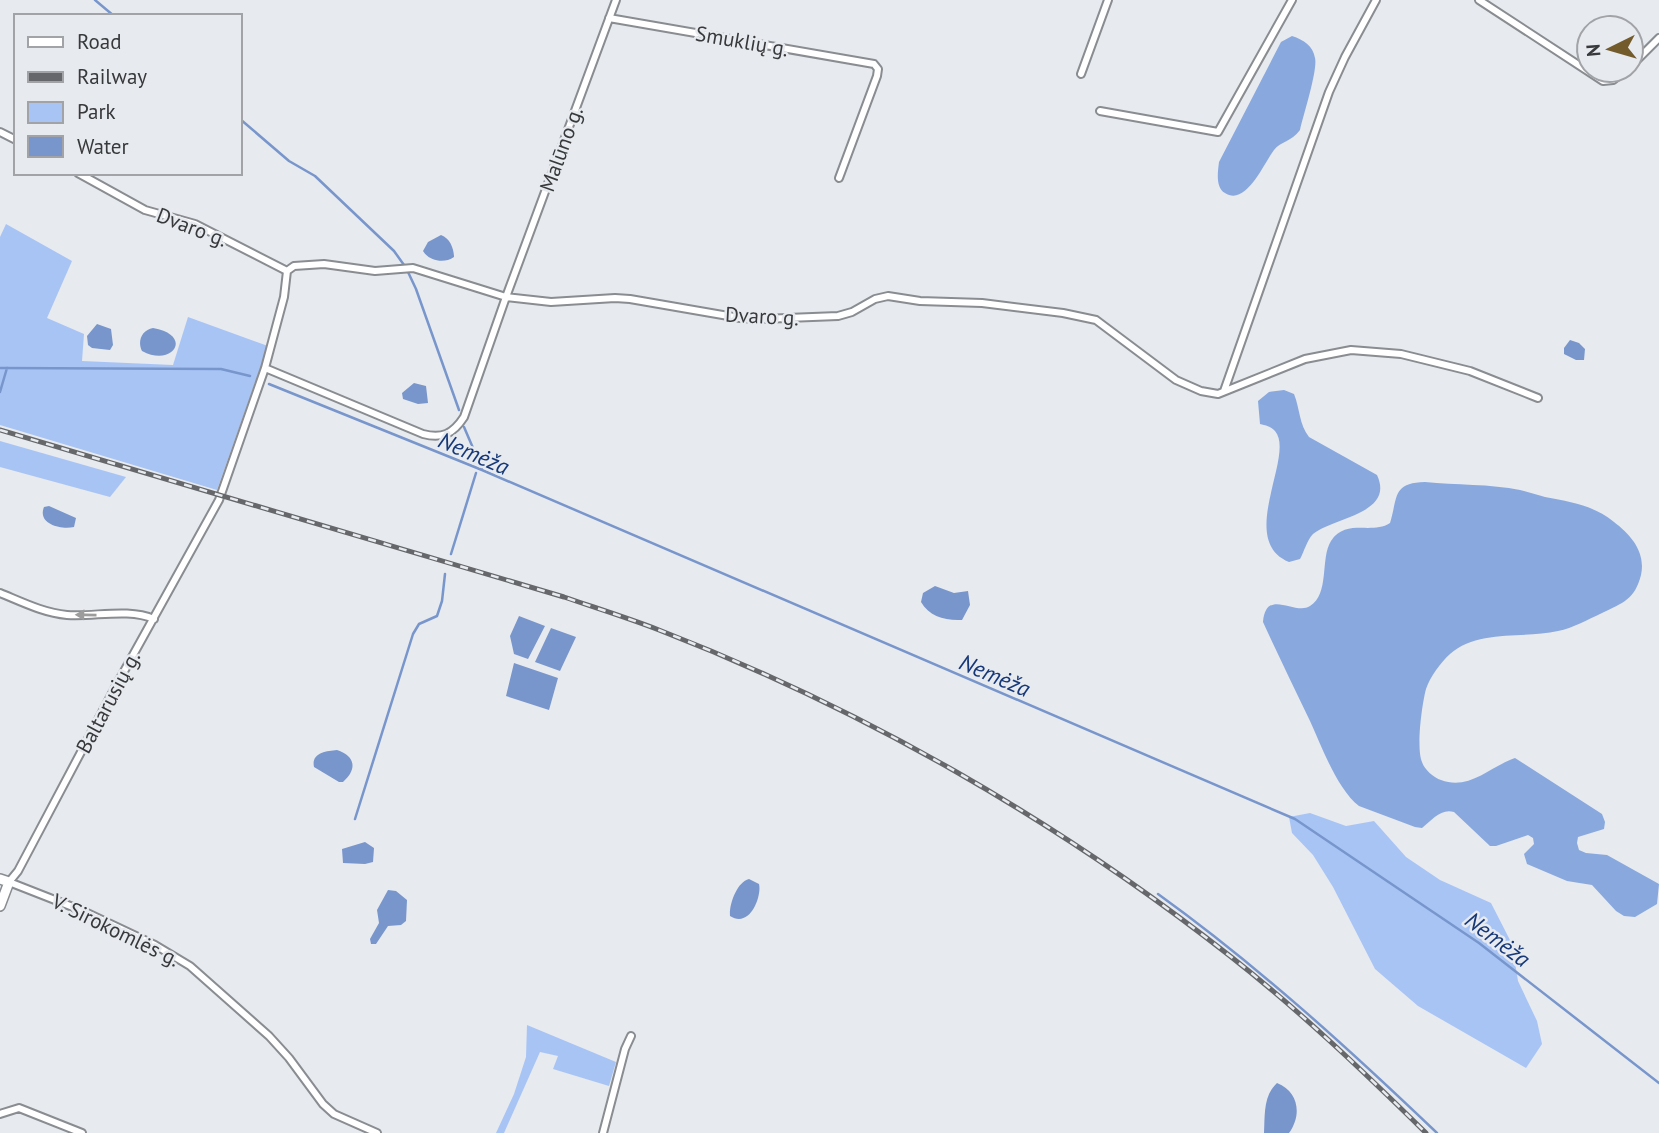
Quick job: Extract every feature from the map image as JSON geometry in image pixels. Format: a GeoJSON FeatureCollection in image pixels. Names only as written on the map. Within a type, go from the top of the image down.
{"type":"FeatureCollection","features":[{"type":"Feature","properties":{"kind":"main road","name":"Baltarusių g."},"geometry":{"type":"LineString","coordinates":[[0,906],[4,880]]}},
{"type":"Feature","properties":{"kind":"street","name":"Malūno g."},"geometry":{"type":"LineString","coordinates":[[265,368],[423,434],[443,437],[458,426],[464,417],[616,0]]}},
{"type":"Feature","properties":{"kind":"street"},"geometry":{"type":"LineString","coordinates":[[1081,74],[1108,0]]}},
{"type":"Feature","properties":{"kind":"street"},"geometry":{"type":"LineString","coordinates":[[1100,111],[1218,132],[1292,0]]}},
{"type":"Feature","properties":{"kind":"street"},"geometry":{"type":"LineString","coordinates":[[1224,391],[1329,92],[1376,0]]}},
{"type":"Feature","properties":{"kind":"street"},"geometry":{"type":"LineString","coordinates":[[1479,0],[1575,63]]}},
{"type":"Feature","properties":{"kind":"street","name":"Smuklių g."},"geometry":{"type":"LineString","coordinates":[[609,19],[874,64],[878,69],[877,76],[839,178]]}},
{"type":"Feature","properties":{"kind":"street"},"geometry":{"type":"LineString","coordinates":[[1645,52],[1659,38]]}},
{"type":"Feature","properties":{"kind":"street","name":"Dvaro g."},"geometry":{"type":"LineString","coordinates":[[82,175],[145,210],[195,224],[287,271],[294,266],[324,264],[375,271],[413,268],[506,297],[551,302],[622,298],[759,319],[838,316],[888,296],[920,301],[957,301],[1022,307],[1096,320],[1176,380],[1209,394],[1218,394],[1305,359],[1351,350],[1401,354],[1437,363],[1497,381],[1538,398]]}},
{"type":"Feature","properties":{"kind":"street","name":"Baltarusių g."},"geometry":{"type":"LineString","coordinates":[[4,880],[18,871],[219,500],[265,368],[284,297],[287,271]]}},
{"type":"Feature","properties":{"kind":"street"},"geometry":{"type":"LineString","coordinates":[[0,593],[51,612],[139,615],[154,619]]}},
{"type":"Feature","properties":{"kind":"street","name":"V. Sirokomlės g."},"geometry":{"type":"LineString","coordinates":[[4,880],[83,911],[183,961],[269,1035],[323,1104],[342,1118],[377,1133]]}},
{"type":"Feature","properties":{"kind":"street"},"geometry":{"type":"LineString","coordinates":[[603,1133],[625,1049],[631,1036]]}},
{"type":"Feature","properties":{"kind":"street"},"geometry":{"type":"LineString","coordinates":[[0,1114],[19,1108],[82,1133]]}},
{"type":"Feature","properties":{"kind":"green space"},"geometry":{"type":"Polygon","coordinates":[[[6,224],[72,261],[47,318],[84,334],[82,361],[173,365],[188,317],[268,346],[217,490],[0,425],[0,237],[6,224]]]}},
{"type":"Feature","properties":{"kind":"green space"},"geometry":{"type":"Polygon","coordinates":[[[0,441],[126,477],[110,497],[0,467],[0,441]]]}},
{"type":"Feature","properties":{"kind":"green space"},"geometry":{"type":"Polygon","coordinates":[[[1310,813],[1346,826],[1374,821],[1406,857],[1440,880],[1491,903],[1512,944],[1518,981],[1537,1021],[1542,1044],[1526,1068],[1418,1006],[1375,969],[1333,887],[1313,855],[1292,833],[1289,817],[1310,813]]]}},
{"type":"Feature","properties":{"kind":"green space"},"geometry":{"type":"Polygon","coordinates":[[[527,1025],[616,1062],[609,1086],[553,1069],[558,1056],[540,1052],[504,1133],[496,1133],[514,1094],[526,1057],[527,1025]]]}},
{"type":"Feature","properties":{"kind":"shaded area"},"geometry":{"type":"Polygon","coordinates":[[[1292,36],[1307,44],[1315,58],[1300,130],[1274,150],[1247,189],[1233,196],[1225,193],[1218,183],[1219,162],[1281,42],[1292,36]]]}},
{"type":"Feature","properties":{"kind":"shaded area"},"geometry":{"type":"Polygon","coordinates":[[[1284,390],[1294,394],[1301,422],[1309,437],[1377,475],[1380,488],[1378,498],[1370,506],[1313,534],[1300,559],[1289,562],[1274,551],[1267,536],[1267,517],[1279,458],[1279,443],[1274,430],[1260,424],[1258,401],[1269,392],[1284,390]]]}},
{"type":"Feature","properties":{"kind":"shaded area"},"geometry":{"type":"Polygon","coordinates":[[[1425,482],[1509,488],[1581,505],[1614,522],[1636,545],[1641,559],[1641,575],[1632,595],[1616,606],[1564,630],[1488,638],[1461,646],[1450,654],[1436,670],[1426,689],[1420,737],[1423,765],[1438,779],[1451,783],[1470,780],[1515,758],[1602,814],[1604,829],[1578,837],[1579,850],[1607,855],[1659,884],[1657,904],[1635,917],[1624,916],[1616,911],[1592,885],[1567,881],[1527,864],[1524,854],[1534,844],[1533,838],[1528,835],[1490,846],[1454,812],[1449,811],[1437,816],[1422,828],[1415,827],[1359,806],[1351,799],[1331,767],[1263,622],[1265,612],[1275,604],[1297,608],[1310,606],[1323,585],[1328,548],[1337,534],[1352,528],[1375,528],[1390,523],[1398,493],[1407,485],[1425,482]]]}},
{"type":"Feature","properties":{"kind":"water"},"geometry":{"type":"Polygon","coordinates":[[[441,235],[449,241],[454,257],[441,261],[433,259],[423,251],[428,242],[441,235]]]}},
{"type":"Feature","properties":{"kind":"water"},"geometry":{"type":"Polygon","coordinates":[[[97,324],[111,329],[113,345],[110,350],[88,345],[87,336],[97,324]]]}},
{"type":"Feature","properties":{"kind":"water"},"geometry":{"type":"Polygon","coordinates":[[[153,328],[173,337],[176,343],[170,353],[163,356],[142,351],[142,336],[153,328]]]}},
{"type":"Feature","properties":{"kind":"water"},"geometry":{"type":"Polygon","coordinates":[[[1570,340],[1585,349],[1584,360],[1576,360],[1564,354],[1564,348],[1570,340]]]}},
{"type":"Feature","properties":{"kind":"water"},"geometry":{"type":"Polygon","coordinates":[[[414,383],[426,386],[428,403],[418,404],[403,399],[402,393],[414,383]]]}},
{"type":"Feature","properties":{"kind":"water"},"geometry":{"type":"Polygon","coordinates":[[[49,506],[76,518],[74,527],[63,528],[47,522],[43,513],[44,507],[49,506]]]}},
{"type":"Feature","properties":{"kind":"water"},"geometry":{"type":"Polygon","coordinates":[[[935,586],[954,593],[968,591],[970,605],[962,620],[938,617],[924,607],[921,602],[923,593],[935,586]]]}},
{"type":"Feature","properties":{"kind":"water"},"geometry":{"type":"Polygon","coordinates":[[[519,616],[545,626],[528,659],[514,654],[510,636],[519,616]]]}},
{"type":"Feature","properties":{"kind":"water"},"geometry":{"type":"Polygon","coordinates":[[[551,628],[576,637],[560,671],[535,662],[551,628]]]}},
{"type":"Feature","properties":{"kind":"water"},"geometry":{"type":"Polygon","coordinates":[[[514,663],[558,678],[549,710],[506,696],[514,663]]]}},
{"type":"Feature","properties":{"kind":"water"},"geometry":{"type":"Polygon","coordinates":[[[337,750],[348,756],[352,764],[351,773],[343,782],[314,767],[317,756],[337,750]]]}},
{"type":"Feature","properties":{"kind":"water"},"geometry":{"type":"Polygon","coordinates":[[[365,842],[374,848],[373,862],[343,863],[342,849],[365,842]]]}},
{"type":"Feature","properties":{"kind":"water"},"geometry":{"type":"Polygon","coordinates":[[[749,879],[759,884],[759,896],[749,915],[737,919],[730,916],[731,906],[741,884],[749,879]]]}},
{"type":"Feature","properties":{"kind":"water"},"geometry":{"type":"Polygon","coordinates":[[[388,890],[396,891],[407,900],[406,921],[401,925],[388,926],[376,944],[371,944],[370,939],[379,923],[377,910],[388,890]]]}},
{"type":"Feature","properties":{"kind":"water"},"geometry":{"type":"Polygon","coordinates":[[[1277,1083],[1294,1098],[1296,1119],[1289,1133],[1264,1133],[1267,1100],[1277,1083]]]}},
{"type":"Feature","properties":{"kind":"waterway"},"geometry":{"type":"LineString","coordinates":[[95,0],[112,14]]}},
{"type":"Feature","properties":{"kind":"waterway"},"geometry":{"type":"LineString","coordinates":[[242,121],[289,161],[315,176],[394,251],[404,265]]}},
{"type":"Feature","properties":{"kind":"waterway"},"geometry":{"type":"LineString","coordinates":[[408,272],[459,410]]}},
{"type":"Feature","properties":{"kind":"waterway","name":"Nemėža"},"geometry":{"type":"LineString","coordinates":[[0,368],[221,369],[250,376]]}},
{"type":"Feature","properties":{"kind":"waterway"},"geometry":{"type":"LineString","coordinates":[[0,392],[7,368]]}},
{"type":"Feature","properties":{"kind":"waterway","name":"Nemėža"},"geometry":{"type":"LineString","coordinates":[[269,384],[482,470],[1295,819],[1479,943],[1659,1083]]}},
{"type":"Feature","properties":{"kind":"waterway"},"geometry":{"type":"LineString","coordinates":[[464,427],[482,469]]}},
{"type":"Feature","properties":{"kind":"waterway"},"geometry":{"type":"LineString","coordinates":[[451,554],[476,473]]}},
{"type":"Feature","properties":{"kind":"waterway"},"geometry":{"type":"LineString","coordinates":[[355,819],[413,634],[419,624],[437,616],[442,601],[445,574]]}},
{"type":"Feature","properties":{"kind":"waterway"},"geometry":{"type":"LineString","coordinates":[[1158,894],[1302,1009],[1437,1133]]}},
{"type":"Feature","properties":{"kind":"railway"},"geometry":{"type":"LineString","coordinates":[[0,430],[564,597],[659,630],[810,695],[884,732],[1028,814],[1164,906],[1281,998],[1426,1133]]}}]}
